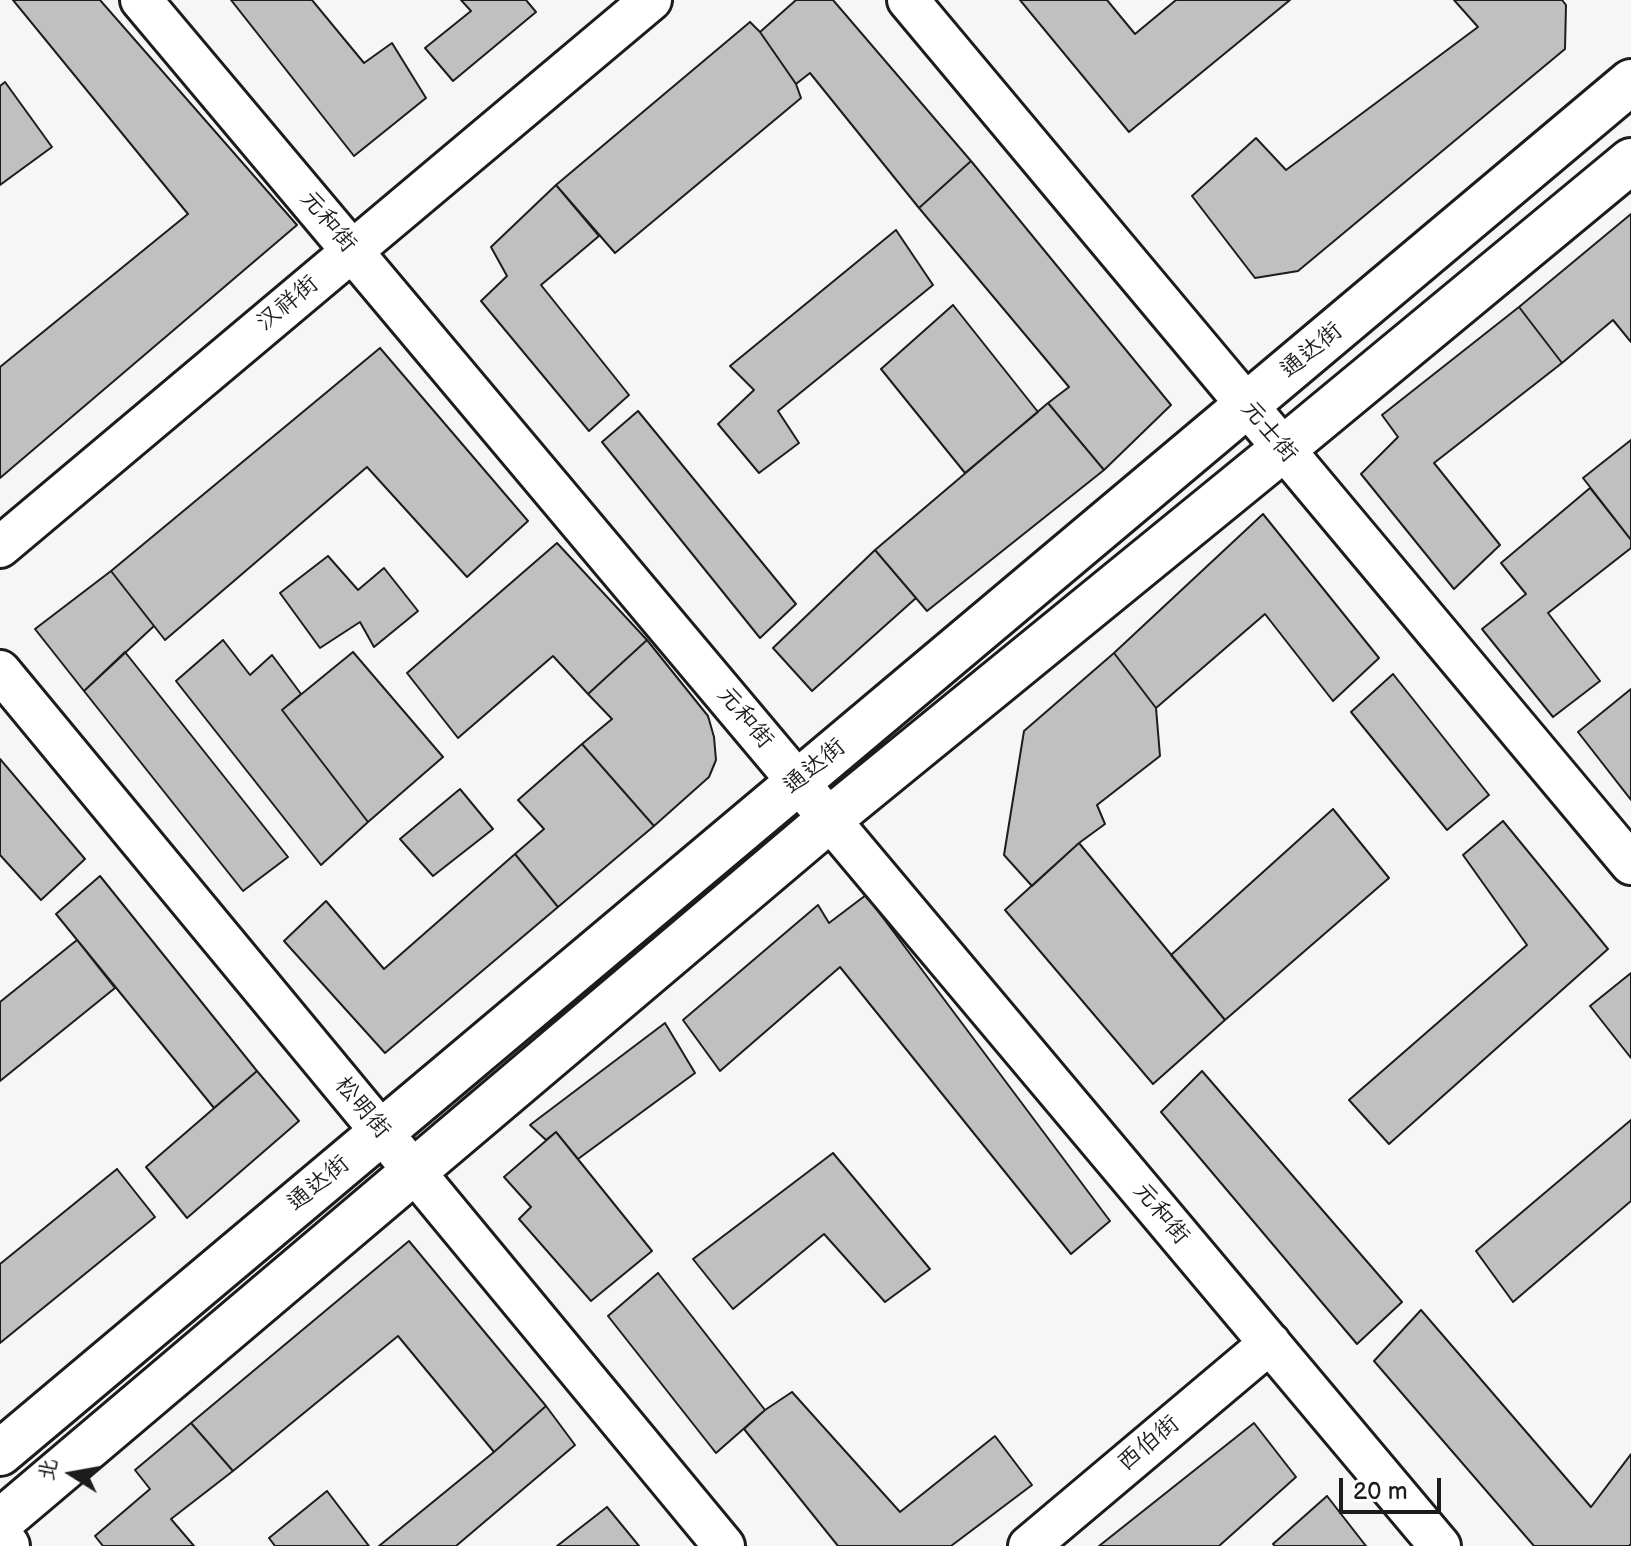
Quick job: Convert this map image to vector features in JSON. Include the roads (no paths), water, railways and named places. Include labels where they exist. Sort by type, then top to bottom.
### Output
[{"type":"main road","name":"通达街","points":[[0,1453],[1631,82]]},
{"type":"main road","name":"通达街","points":[[0,1522],[830,819],[1631,161]]},
{"type":"main road","points":[[0,1538],[7,1546]]},
{"type":"street","name":"元和街","points":[[141,0],[1440,1546]]},
{"type":"street","name":"汉祥街","points":[[0,547],[651,0]]},
{"type":"street","name":"元士街","points":[[908,0],[1631,864]]},
{"type":"street","name":"松明街","points":[[0,671],[724,1546]]},
{"type":"street","name":"西伯街","points":[[1029,1546],[1270,1343]]}]
